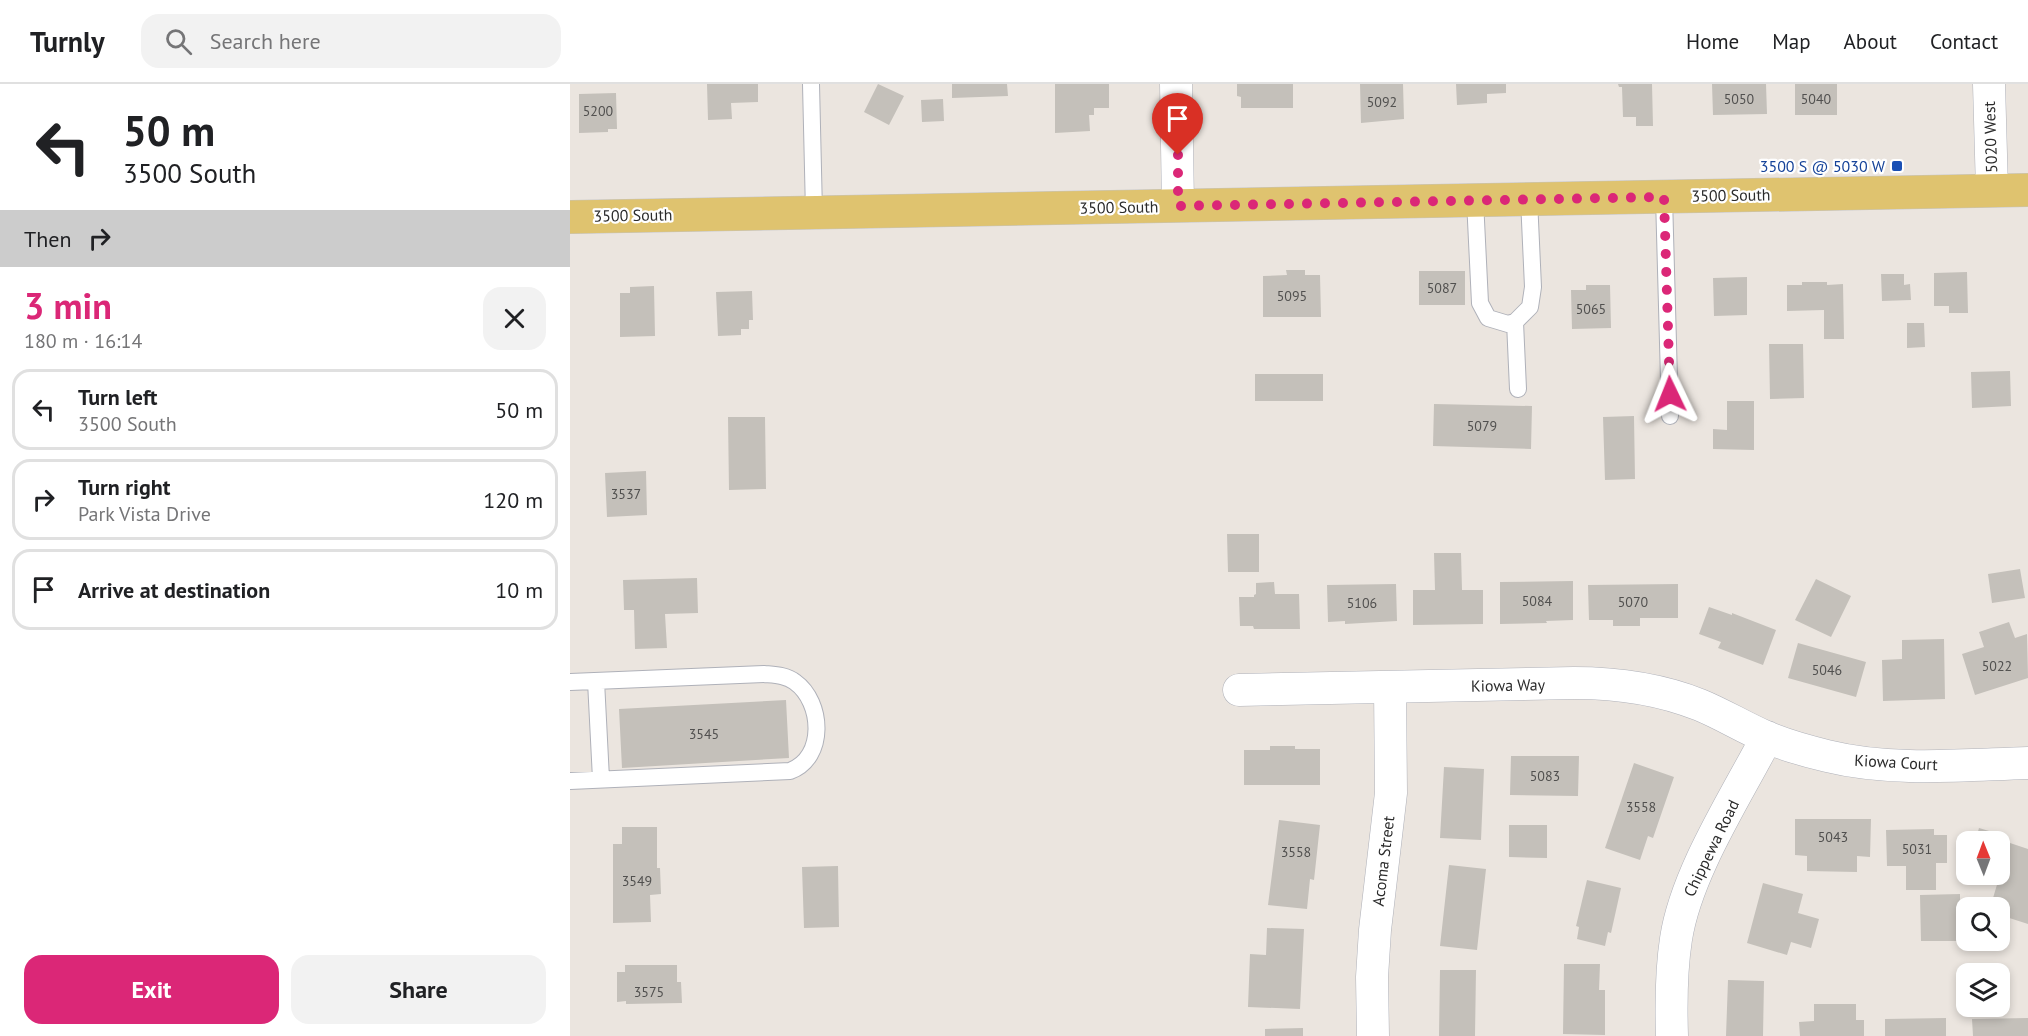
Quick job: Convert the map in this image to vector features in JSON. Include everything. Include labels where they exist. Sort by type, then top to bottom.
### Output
[{"type":"main road","name":"3500 South","points":[[570,217],[2028,190]]},
{"type":"street","points":[[1176,84],[1178,206]]},
{"type":"street","name":"5020 West","points":[[1989,84],[1992,190]]},
{"type":"street","name":"Kiowa Way","points":[[1239,690],[1596,683],[1638,688],[1679,698],[1699,705],[1767,738]]},
{"type":"street","name":"Acoma Street","points":[[1373,1036],[1372,977],[1375,930],[1392,782],[1390,687]]},
{"type":"street","name":"Kiowa Court","points":[[1767,738],[1856,762],[1920,765],[2028,764]]},
{"type":"street","name":"Chippewa Road","points":[[1672,1036],[1672,970],[1682,910],[1706,852],[1767,738]]},
{"type":"lane","points":[[812,84],[814,212]]},
{"type":"lane","points":[[1664,197],[1670,416]]},
{"type":"lane","points":[[1475,200],[1480,303],[1488,318],[1508,324],[1515,322],[1530,307],[1533,287],[1530,199]]},
{"type":"lane","points":[[1515,322],[1518,389]]},
{"type":"lane","points":[[570,682],[777,675],[788,678],[805,691],[810,699],[816,727],[815,745],[808,759],[799,768],[790,771],[570,781]]},
{"type":"lane","points":[[596,681],[601,779]]},
{"type":"building","points":[[707,84],[758,84],[758,102],[731,103],[732,119],[708,120]]},
{"type":"building","points":[[878,84],[904,96],[889,125],[864,112]]},
{"type":"building","points":[[952,84],[1007,84],[1008,96],[952,98]]},
{"type":"building","points":[[1055,84],[1109,84],[1109,108],[1094,108],[1094,115],[1089,115],[1090,131],[1055,133]]},
{"type":"building","points":[[1237,84],[1293,84],[1293,108],[1241,108],[1241,97],[1237,96]]},
{"type":"building","points":[[1360,84],[1403,84],[1404,119],[1361,123]]},
{"type":"building","points":[[1456,84],[1506,84],[1506,93],[1487,94],[1487,103],[1457,105]]},
{"type":"building","points":[[1618,84],[1652,84],[1653,126],[1636,126],[1636,117],[1623,117],[1622,87]]},
{"type":"building","points":[[1712,84],[1766,84],[1767,114],[1713,115]]},
{"type":"building","points":[[1795,84],[1837,84],[1837,115],[1795,115]]},
{"type":"building","points":[[616,93],[617,129],[608,129],[608,132],[579,133],[579,94]]},
{"type":"building","points":[[943,99],[944,121],[922,122],[921,100]]},
{"type":"building","points":[[1286,270],[1305,270],[1305,275],[1320,275],[1321,317],[1263,317],[1263,276],[1287,275]]},
{"type":"building","points":[[1419,271],[1465,271],[1465,305],[1419,305]]},
{"type":"building","points":[[1967,272],[1968,313],[1949,313],[1949,306],[1934,306],[1934,273]]},
{"type":"building","points":[[1881,274],[1904,274],[1904,285],[1910,284],[1911,300],[1882,301]]},
{"type":"building","points":[[1747,277],[1747,315],[1714,316],[1713,278]]},
{"type":"building","points":[[1802,282],[1843,284],[1844,339],[1824,339],[1824,310],[1787,311],[1787,285],[1802,285]]},
{"type":"building","points":[[1586,285],[1610,285],[1611,328],[1572,329],[1571,290],[1586,290]]},
{"type":"building","points":[[654,286],[655,336],[620,337],[620,293],[630,293],[630,287]]},
{"type":"building","points":[[752,291],[753,320],[749,320],[749,329],[741,329],[741,335],[718,336],[716,292]]},
{"type":"building","points":[[1907,323],[1924,323],[1925,347],[1907,348]]},
{"type":"building","points":[[1769,344],[1803,344],[1804,398],[1770,399]]},
{"type":"building","points":[[2010,371],[2011,406],[1972,408],[1971,372]]},
{"type":"building","points":[[1255,374],[1323,374],[1323,401],[1255,401]]},
{"type":"building","points":[[1727,401],[1754,401],[1754,450],[1713,449],[1713,429],[1727,430]]},
{"type":"building","points":[[1434,404],[1532,406],[1531,449],[1433,446]]},
{"type":"building","points":[[1634,416],[1635,479],[1605,480],[1603,417]]},
{"type":"building","points":[[728,417],[765,417],[766,489],[729,490]]},
{"type":"building","points":[[646,471],[647,515],[607,517],[605,473]]},
{"type":"building","points":[[1227,534],[1259,534],[1259,572],[1228,572]]},
{"type":"building","points":[[1434,553],[1461,553],[1462,590],[1483,590],[1483,624],[1413,625],[1413,590],[1435,590]]},
{"type":"building","points":[[2020,569],[2025,598],[1992,603],[1988,574]]},
{"type":"building","points":[[697,578],[698,613],[665,614],[667,648],[635,649],[634,610],[624,610],[623,580]]},
{"type":"building","points":[[1816,579],[1851,596],[1831,637],[1795,620]]},
{"type":"building","points":[[1573,581],[1573,620],[1500,624],[1500,582]]},
{"type":"building","points":[[1274,582],[1275,594],[1299,594],[1300,629],[1254,629],[1253,626],[1240,626],[1239,597],[1254,597],[1256,583]]},
{"type":"building","points":[[1396,584],[1397,621],[1345,624],[1345,621],[1328,622],[1327,585]]},
{"type":"building","points":[[1678,584],[1678,618],[1640,618],[1640,626],[1613,626],[1613,620],[1589,620],[1588,585]]},
{"type":"building","points":[[1709,607],[1776,630],[1763,665],[1718,648],[1721,642],[1699,634]]},
{"type":"building","points":[[2009,622],[2015,638],[2027,634],[2028,678],[1975,695],[1962,654],[1984,647],[1979,632]]},
{"type":"building","points":[[1944,639],[1945,699],[1883,701],[1882,660],[1902,659],[1902,640]]},
{"type":"building","points":[[1798,643],[1866,662],[1856,697],[1788,678]]},
{"type":"building","points":[[786,700],[789,758],[622,768],[619,709]]},
{"type":"building","points":[[1270,746],[1320,749],[1320,785],[1244,785],[1244,750],[1270,750]]},
{"type":"building","points":[[1511,756],[1579,756],[1578,796],[1510,795]]},
{"type":"building","points":[[1634,763],[1674,777],[1653,838],[1648,836],[1640,860],[1605,848]]},
{"type":"building","points":[[1444,767],[1484,769],[1481,840],[1440,838]]},
{"type":"building","points":[[1795,819],[1871,819],[1870,857],[1857,856],[1857,872],[1807,871],[1807,856],[1795,855]]},
{"type":"building","points":[[1279,820],[1320,825],[1314,880],[1310,879],[1307,909],[1268,905]]},
{"type":"building","points":[[1509,825],[1547,825],[1547,858],[1509,857]]},
{"type":"building","points":[[622,827],[657,827],[657,868],[660,868],[661,894],[650,895],[651,922],[613,923],[613,844],[622,844]]},
{"type":"building","points":[[1934,829],[1934,835],[1947,835],[1947,863],[1936,863],[1936,890],[1906,890],[1906,866],[1887,866],[1886,830]]},
{"type":"building","points":[[2010,843],[2028,849],[2028,924],[2010,918],[2010,897],[1993,897],[1997,885],[2010,885]]},
{"type":"building","points":[[1449,865],[1486,869],[1477,950],[1440,946]]},
{"type":"building","points":[[838,866],[839,927],[804,928],[802,867]]},
{"type":"building","points":[[1587,880],[1621,888],[1611,933],[1608,932],[1605,946],[1577,939],[1579,927],[1576,926]]},
{"type":"building","points":[[1763,883],[1803,894],[1798,913],[1819,919],[1811,948],[1791,942],[1787,955],[1747,943]]},
{"type":"building","points":[[1960,894],[1960,897],[1956,897],[1956,941],[1921,941],[1920,895]]},
{"type":"building","points":[[1267,928],[1304,929],[1300,1009],[1248,1007],[1250,954],[1266,955]]},
{"type":"building","points":[[1564,964],[1600,964],[1599,990],[1605,990],[1605,1035],[1563,1034]]},
{"type":"building","points":[[625,965],[677,965],[677,982],[681,982],[682,1003],[626,1004],[626,1001],[617,1002],[617,972],[625,972]]},
{"type":"building","points":[[1440,970],[1476,970],[1475,1036],[1439,1036]]},
{"type":"building","points":[[1728,980],[1764,981],[1763,1036],[1726,1036]]},
{"type":"building","points":[[1814,1004],[1856,1004],[1856,1020],[1864,1020],[1864,1036],[1800,1036],[1799,1022],[1814,1021]]},
{"type":"building","points":[[1946,1018],[1946,1036],[1885,1036],[1885,1019]]},
{"type":"building","points":[[2028,1018],[2028,1036],[1973,1036],[1972,1019]]},
{"type":"building","points":[[1303,1028],[1303,1036],[1265,1036],[1265,1029]]},
{"type":"place","name":"3500 S @ 5030 W","points":[[1897,166]]},
{"type":"route","points":[[1178,155],[1178,206],[1664,197],[1670,394]]}]
